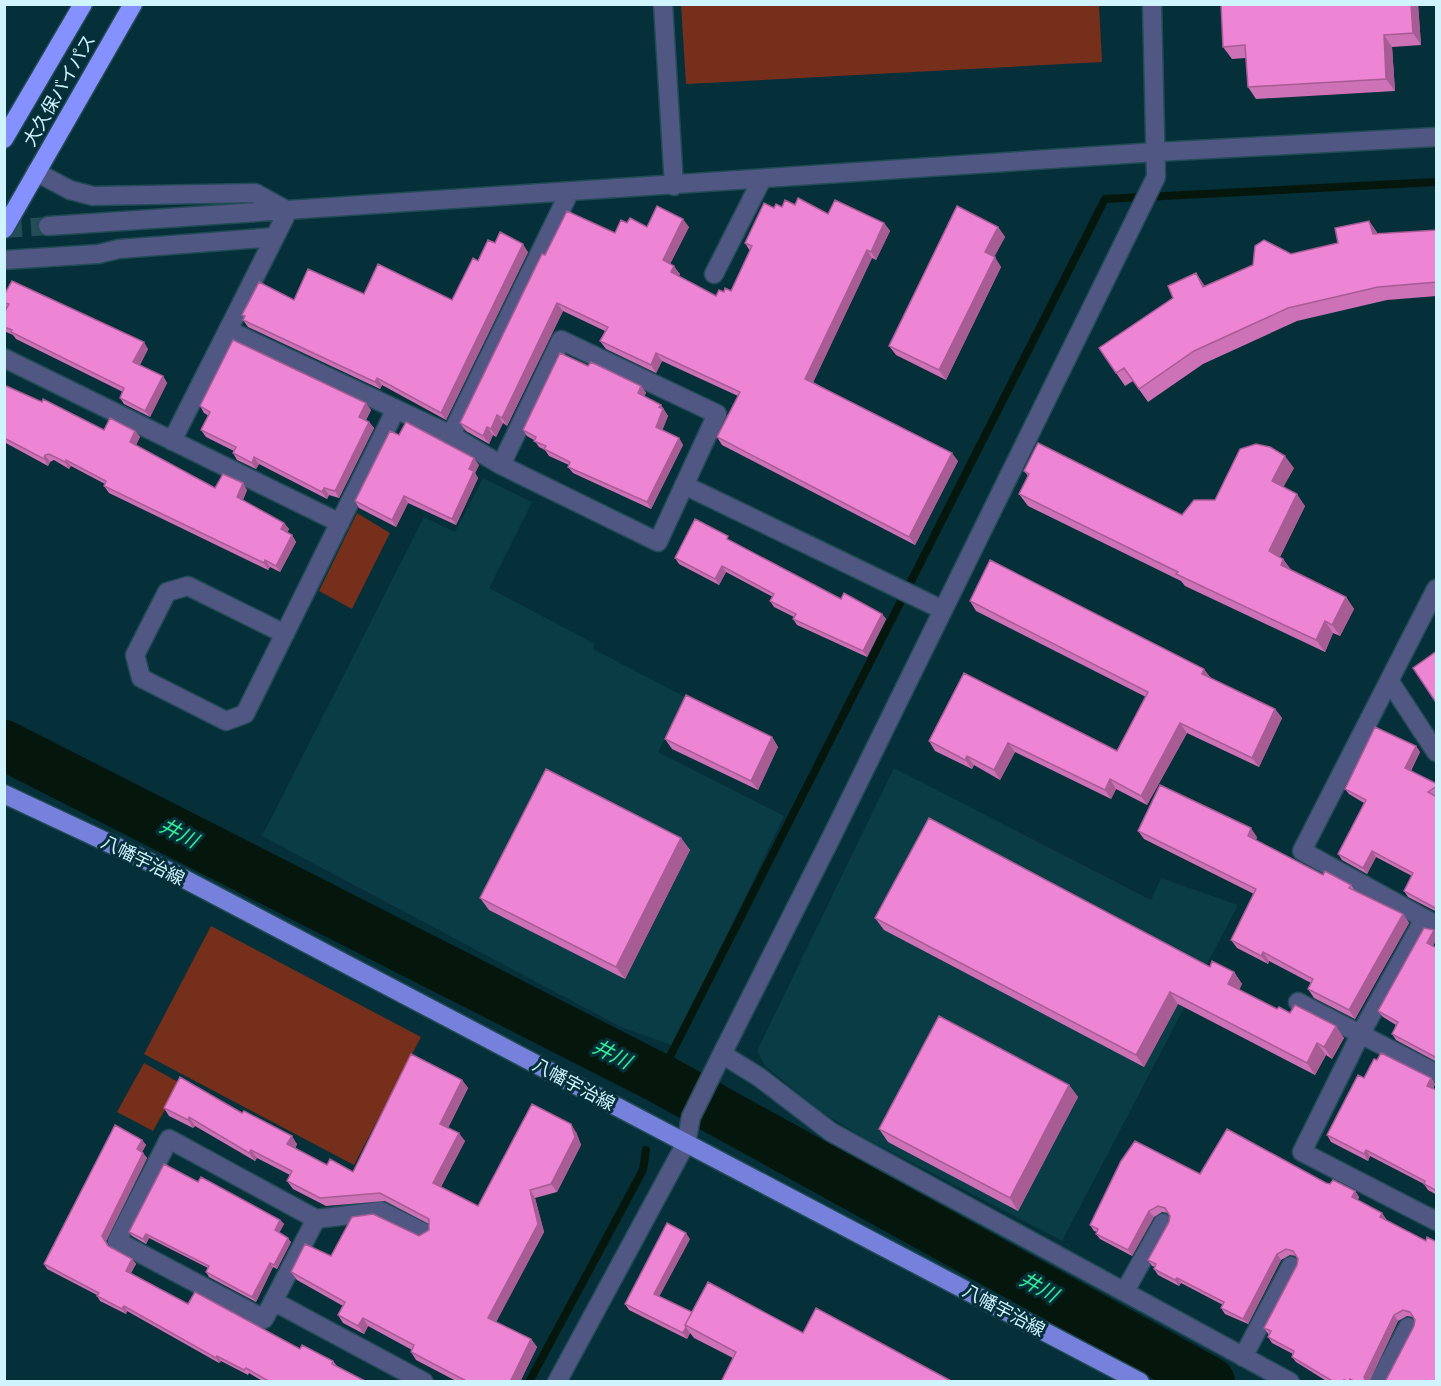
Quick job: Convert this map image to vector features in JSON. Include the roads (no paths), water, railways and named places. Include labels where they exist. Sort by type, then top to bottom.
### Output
[{"type":"highway","name":"大久保バイパス","points":[[4,139],[83,4]]},
{"type":"highway","name":"大久保バイパス","points":[[4,229],[133,4]]},
{"type":"main road","name":"八幡宇治線","points":[[4,794],[175,874],[1140,1382]]},
{"type":"street","points":[[663,4],[674,186]]},
{"type":"street","points":[[557,1382],[686,1143],[691,1117],[1156,177],[1152,4]]},
{"type":"street","points":[[48,226],[761,181],[1156,152],[1437,137]]},
{"type":"street","points":[[36,172],[70,190],[93,196],[255,193],[288,211]]},
{"type":"street","points":[[714,274],[761,181]]},
{"type":"street","points":[[451,435],[569,193]]},
{"type":"street","points":[[172,441],[288,211]]},
{"type":"street","points":[[4,260],[98,254],[118,249],[275,237]]},
{"type":"street","points":[[228,330],[451,435],[501,465],[658,542],[717,414],[561,340],[501,465]]},
{"type":"street","points":[[4,358],[340,523]]},
{"type":"street","points":[[285,634],[188,586],[166,592],[135,655],[141,678],[226,721],[245,714],[285,634],[340,523],[396,409]]},
{"type":"street","points":[[684,485],[941,609]]},
{"type":"street","points":[[1437,589],[1302,851],[1430,922],[1361,1033],[1302,1152],[1437,1221]]},
{"type":"street","points":[[1390,682],[1437,752]]},
{"type":"street","points":[[1298,1002],[1437,1073]]},
{"type":"street","points":[[719,1060],[759,1077],[831,1132],[1290,1382]]},
{"type":"street","points":[[316,1220],[264,1319],[117,1241],[169,1139],[316,1220],[381,1211],[425,1233]]},
{"type":"street","points":[[1125,1291],[1163,1223]]},
{"type":"street","points":[[1243,1357],[1291,1266]]},
{"type":"street","points":[[273,1301],[424,1382]]},
{"type":"street","points":[[1378,1382],[1408,1327]]},
{"type":"waterway","points":[[655,1099],[659,1078],[1105,199],[1436,182]]},
{"type":"waterway","name":"井川","points":[[4,745],[659,1078],[1210,1382]]},
{"type":"waterway","points":[[529,1382],[643,1170],[646,1150]]},
{"type":"tunnel","points":[[4,229],[48,226]]}]
